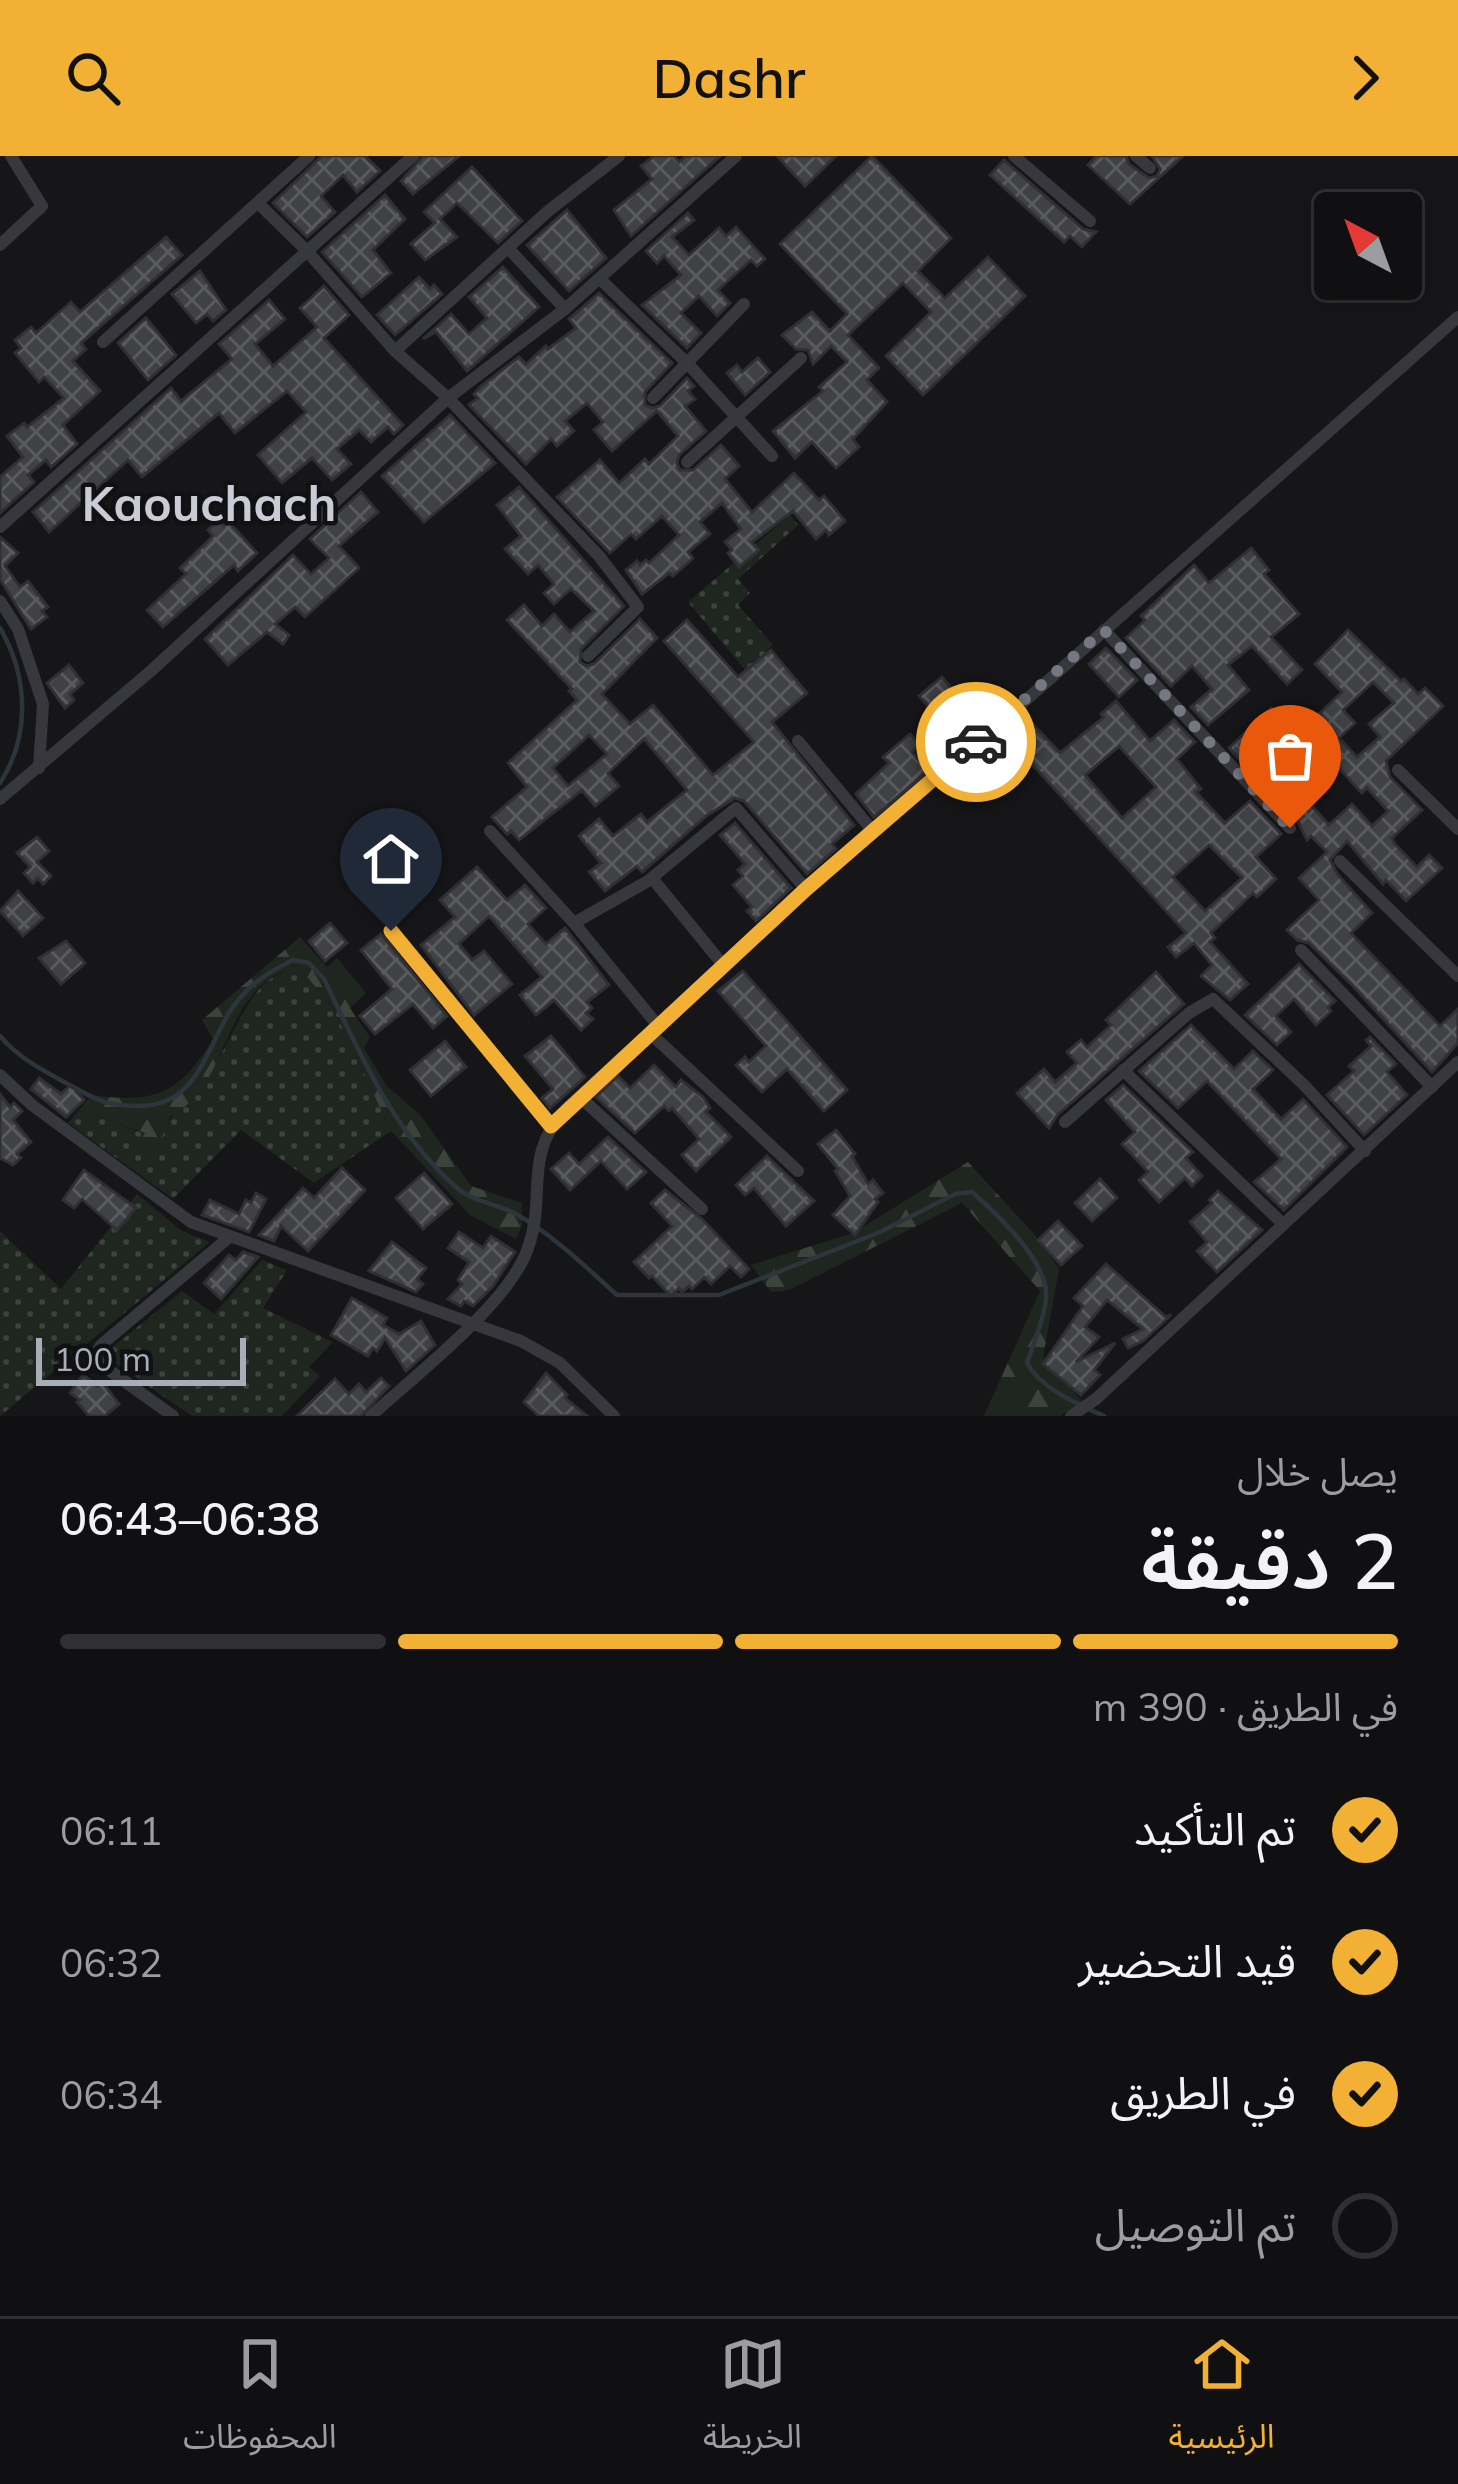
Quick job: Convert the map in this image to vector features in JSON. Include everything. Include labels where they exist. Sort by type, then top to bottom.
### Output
[{"type":"street","points":[[0,245],[42,206],[11,156]]},
{"type":"street","points":[[103,342],[310,156]]},
{"type":"street","points":[[0,526],[412,156]]},
{"type":"street","points":[[395,351],[619,156]]},
{"type":"street","points":[[0,799],[448,398],[565,309],[736,156]]},
{"type":"street","points":[[1014,156],[1090,221]]},
{"type":"street","points":[[1136,156],[1150,168]]},
{"type":"street","points":[[258,203],[307,250],[395,351],[448,398],[599,556],[638,607],[587,656]]},
{"type":"street","points":[[508,248],[565,309]]},
{"type":"street","points":[[600,279],[688,364],[772,456]]},
{"type":"street","points":[[653,398],[744,304]]},
{"type":"street","points":[[370,1416],[472,1324],[518,1269],[529,1247],[541,1146],[551,1126],[872,830],[1458,317]]},
{"type":"street","points":[[687,462],[801,358]]},
{"type":"street","points":[[0,601],[18,629],[43,704],[39,768]]},
{"type":"street","points":[[1104,630],[1290,828]]},
{"type":"street","points":[[798,741],[872,830]]},
{"type":"street","points":[[1399,770],[1458,829]]},
{"type":"street","points":[[574,923],[652,878],[736,808],[806,889]]},
{"type":"street","points":[[490,832],[574,923],[655,1031],[798,1171]]},
{"type":"street","points":[[1340,861],[1458,976]]},
{"type":"street","points":[[652,878],[724,966]]},
{"type":"street","points":[[391,931],[551,1126]]},
{"type":"street","points":[[1301,950],[1432,1087]]},
{"type":"street","points":[[1065,1122],[1190,1013],[1213,999],[1365,1151]]},
{"type":"street","points":[[1071,1416],[1096,1400],[1458,1062]]},
{"type":"street","points":[[1123,1070],[1283,1224]]},
{"type":"street","points":[[0,1075],[32,1105],[191,1222],[227,1239],[521,1341],[560,1363],[614,1416]]},
{"type":"street","points":[[580,1097],[702,1209]]},
{"type":"street","points":[[173,1416],[98,1363],[96,1354],[227,1239]]},
{"type":"green space","points":[[790,515],[798,525],[738,579],[750,593],[738,605],[773,645],[746,671],[688,602]]},
{"type":"green space","points":[[300,937],[327,967],[337,958],[366,993],[350,1008],[370,1037],[364,1048],[386,1085],[421,1116],[471,1186],[522,1203],[522,1226],[516,1239],[470,1215],[391,1131],[333,1008],[298,966],[271,978],[255,992],[202,1088],[170,1116],[166,1131],[150,1151],[138,1146],[145,1133],[79,1110],[92,1095],[149,1096],[177,1083],[213,1039],[202,1020]]},
{"type":"green space","points":[[298,966],[333,1008],[391,1131],[314,1183],[241,1130],[173,1199],[68,1123],[79,1110],[146,1134],[166,1131],[179,1107],[217,1061],[256,993],[272,978]]},
{"type":"green space","points":[[968,1162],[1034,1234],[1059,1269],[1043,1358],[1082,1401],[1060,1416],[984,1416],[1040,1291],[962,1203],[789,1290],[771,1292],[751,1265],[853,1233]]},
{"type":"green space","points":[[137,1194],[182,1231],[210,1242],[0,1416],[0,1231],[61,1289]]},
{"type":"green space","points":[[262,1260],[287,1270],[263,1308],[333,1342],[309,1367],[320,1376],[282,1416],[192,1416],[103,1355],[182,1291],[214,1314]]},
{"type":"building","points":[[322,156],[365,156],[380,171],[357,192],[343,175],[321,196],[335,212],[307,237],[273,203]]},
{"type":"building","points":[[423,156],[459,156],[413,194],[401,181]]},
{"type":"building","points":[[654,156],[674,156],[679,162],[686,156],[720,156],[631,236],[614,210],[652,179],[641,166]]},
{"type":"building","points":[[777,156],[836,156],[805,186]]},
{"type":"building","points":[[872,156],[951,238],[918,271],[945,298],[988,257],[1025,296],[923,395],[886,356],[931,312],[903,283],[848,335],[879,368],[867,380],[887,402],[853,439],[859,447],[836,468],[812,442],[795,458],[773,431],[823,391],[819,387],[847,362],[831,346],[813,364],[808,350],[796,349],[782,335],[812,312],[830,331],[847,314],[780,244]]},
{"type":"building","points":[[1096,156],[1126,156],[1129,164],[1149,178],[1160,169],[1152,156],[1183,156],[1130,204],[1088,165]]},
{"type":"building","points":[[1004,160],[1083,229],[1096,232],[1082,247],[1070,236],[1064,242],[990,175]]},
{"type":"building","points":[[472,167],[522,221],[498,243],[457,203],[440,219],[457,237],[425,260],[411,244],[435,223],[424,212]]},
{"type":"building","points":[[385,195],[405,219],[373,250],[391,273],[362,297],[322,252]]},
{"type":"building","points":[[567,210],[606,258],[569,291],[527,245]]},
{"type":"building","points":[[688,213],[694,220],[672,237],[689,255],[719,228],[726,236],[736,227],[765,259],[757,266],[751,260],[718,290],[730,303],[717,316],[699,296],[681,313],[701,333],[687,348],[642,305],[681,275],[664,256],[657,263],[646,251]]},
{"type":"building","points":[[166,237],[182,255],[81,343],[86,349],[73,361],[100,391],[63,425],[77,444],[51,467],[46,460],[28,475],[34,482],[0,513],[0,477],[23,457],[7,436],[24,423],[27,427],[64,398],[44,377],[39,382],[15,353],[21,348],[15,340],[31,327],[36,333],[71,302],[80,312]]},
{"type":"building","points":[[503,267],[539,307],[467,371],[436,332],[423,339],[451,314],[469,334],[487,318],[469,297]]},
{"type":"building","points":[[200,271],[226,310],[213,321],[207,314],[196,323],[172,294]]},
{"type":"building","points":[[419,277],[442,294],[395,335],[377,315]]},
{"type":"building","points":[[324,286],[349,315],[324,338],[403,425],[394,434],[388,427],[371,442],[359,430],[337,449],[351,464],[332,480],[312,458],[282,483],[258,455],[306,412],[287,391],[235,433],[219,413],[142,477],[128,460],[49,532],[33,512],[171,388],[181,401],[232,359],[219,344],[269,300],[285,319],[255,344],[273,366],[317,327],[300,308]]},
{"type":"building","points":[[599,293],[672,363],[645,392],[645,405],[660,406],[687,378],[694,386],[688,391],[695,399],[685,406],[706,431],[679,455],[680,470],[693,470],[721,445],[739,466],[725,479],[752,512],[794,473],[819,500],[824,496],[845,521],[816,539],[793,511],[752,542],[759,550],[739,567],[725,542],[741,529],[722,503],[700,522],[710,534],[688,552],[693,558],[642,594],[626,570],[637,561],[649,563],[679,535],[662,516],[636,539],[631,534],[610,553],[557,497],[600,460],[619,483],[645,459],[649,464],[678,436],[657,411],[612,451],[594,430],[603,422],[587,403],[565,421],[574,431],[557,446],[551,439],[526,464],[469,405],[478,398],[474,394],[481,386],[519,357],[526,364],[576,328],[569,319]]},
{"type":"building","points":[[146,318],[176,355],[148,380],[118,343]]},
{"type":"building","points":[[758,358],[770,372],[745,395],[727,373],[737,365],[742,372]]},
{"type":"building","points":[[450,415],[495,463],[424,522],[382,476]]},
{"type":"building","points":[[519,487],[624,606],[581,649],[580,662],[594,664],[640,619],[657,638],[602,694],[630,724],[653,705],[713,775],[754,742],[664,641],[687,620],[738,677],[771,650],[807,693],[772,722],[854,825],[832,844],[836,849],[807,874],[744,801],[735,798],[706,816],[642,872],[637,866],[605,891],[589,872],[601,863],[579,836],[599,819],[613,836],[641,814],[647,822],[687,790],[644,739],[608,773],[619,786],[595,806],[582,790],[519,840],[511,831],[507,834],[492,817],[527,787],[508,763],[577,700],[507,620],[524,605],[542,626],[554,614],[570,632],[594,611],[571,589],[554,604],[544,593],[554,584],[538,565],[528,574],[505,549],[521,536],[497,505]],"holes":[[[589,735],[607,754],[568,786],[553,768]]]},
{"type":"building","points":[[361,492],[378,512],[339,546],[359,568],[305,617],[295,607],[275,624],[289,635],[283,644],[267,632],[228,665],[205,639],[293,555],[311,574],[329,558],[310,539]]},
{"type":"building","points":[[219,520],[224,526],[229,522],[257,553],[238,571],[234,565],[163,627],[147,610],[186,574],[180,568],[213,536],[208,530]]},
{"type":"building","points":[[0,537],[18,553],[5,566],[20,587],[28,581],[48,607],[42,611],[47,617],[31,629],[0,579]]},
{"type":"building","points":[[1251,548],[1269,570],[1264,574],[1299,614],[1271,637],[1302,670],[1287,684],[1252,646],[1228,665],[1249,690],[1208,725],[1191,707],[1212,689],[1192,666],[1171,686],[1126,638],[1145,620],[1141,616],[1194,565],[1209,583]]},
{"type":"building","points":[[1348,630],[1401,681],[1418,694],[1425,688],[1443,706],[1386,761],[1390,777],[1422,810],[1392,838],[1394,843],[1417,867],[1429,855],[1442,868],[1406,901],[1386,880],[1383,884],[1347,841],[1330,860],[1372,913],[1351,933],[1440,1026],[1458,1009],[1458,1043],[1432,1072],[1353,986],[1309,943],[1287,930],[1319,900],[1299,878],[1327,852],[1311,836],[1307,840],[1298,821],[1229,748],[1271,708],[1290,728],[1261,754],[1329,825],[1352,804],[1372,826],[1388,811],[1367,788],[1362,793],[1314,741],[1330,726],[1319,714],[1342,692],[1315,664]],"holes":[[[1373,682],[1394,703],[1369,724],[1380,737],[1357,757],[1339,738],[1355,723],[1343,710]]]},
{"type":"building","points":[[1106,648],[1137,680],[1119,697],[1089,664]]},
{"type":"building","points":[[69,665],[83,683],[70,694],[74,700],[65,708],[47,683]]},
{"type":"building","points":[[942,677],[970,711],[984,698],[997,712],[949,753],[930,733],[942,722],[919,696]]},
{"type":"building","points":[[1116,701],[1150,741],[1174,720],[1195,742],[1177,759],[1201,789],[1196,792],[1225,823],[1250,801],[1281,834],[1256,857],[1276,879],[1257,897],[1253,893],[1211,933],[1215,938],[1210,942],[1248,984],[1230,1000],[1201,976],[1212,965],[1194,943],[1176,957],[1168,947],[1186,933],[1010,740],[1030,721],[1060,753],[1104,717],[1101,714]],"holes":[[[1119,746],[1156,787],[1122,818],[1085,775]],[[1209,845],[1242,878],[1205,911],[1173,877]]]},
{"type":"building","points":[[910,734],[920,745],[912,752],[928,771],[874,817],[856,794],[889,763],[883,757]]},
{"type":"building","points":[[735,823],[791,888],[756,921],[747,911],[752,907],[733,885],[743,876],[738,870],[745,864],[720,835]]},
{"type":"building","points":[[37,837],[49,851],[37,862],[51,876],[43,884],[38,878],[33,883],[24,873],[30,867],[17,853]]},
{"type":"building","points":[[477,867],[507,900],[525,885],[546,908],[528,924],[546,944],[565,928],[609,985],[587,1002],[592,1008],[586,1013],[593,1019],[581,1030],[554,1000],[536,1015],[520,995],[542,977],[489,916],[459,944],[472,960],[484,951],[512,984],[474,1015],[421,945],[455,917],[440,900]]},
{"type":"building","points":[[399,874],[420,897],[398,917],[377,894]]},
{"type":"building","points":[[18,891],[43,918],[23,936],[0,911]]},
{"type":"building","points":[[330,923],[347,943],[325,961],[309,941]]},
{"type":"building","points":[[381,934],[447,1016],[433,1028],[413,1004],[375,1034],[360,1016],[392,989],[361,950]]},
{"type":"building","points":[[66,941],[85,963],[61,984],[39,958]]},
{"type":"building","points":[[1299,964],[1335,1001],[1316,1025],[1294,999],[1276,1016],[1291,1032],[1277,1045],[1245,1015]]},
{"type":"building","points":[[743,971],[847,1090],[824,1111],[787,1069],[762,1092],[736,1065],[745,1057],[749,1062],[766,1046],[718,991]]},
{"type":"building","points":[[1156,972],[1184,1004],[1058,1114],[1049,1128],[1017,1093],[1044,1069],[1055,1082],[1077,1063],[1067,1052],[1081,1040],[1087,1047],[1111,1025],[1106,1020]]},
{"type":"building","points":[[1191,1025],[1234,1069],[1253,1051],[1273,1070],[1253,1089],[1281,1119],[1303,1099],[1347,1147],[1284,1210],[1254,1182],[1281,1159],[1207,1081],[1178,1108],[1139,1071]]},
{"type":"building","points":[[551,1036],[585,1077],[550,1108],[542,1098],[553,1089],[525,1056]]},
{"type":"building","points":[[1370,1037],[1396,1064],[1387,1072],[1407,1095],[1364,1135],[1327,1095],[1354,1071],[1349,1066],[1371,1046],[1366,1040]]},
{"type":"building","points":[[445,1041],[466,1067],[431,1096],[410,1070]]},
{"type":"building","points":[[654,1065],[676,1087],[681,1080],[703,1097],[710,1108],[706,1112],[731,1137],[696,1171],[682,1155],[699,1139],[672,1108],[669,1111],[664,1106],[635,1133],[596,1097],[618,1076],[630,1088]]},
{"type":"building","points":[[39,1078],[61,1094],[71,1085],[84,1100],[66,1117],[31,1089]]},
{"type":"building","points":[[1123,1085],[1193,1152],[1186,1158],[1202,1176],[1192,1186],[1185,1178],[1159,1202],[1139,1180],[1148,1172],[1122,1144],[1135,1132],[1106,1100]]},
{"type":"building","points":[[0,1094],[10,1107],[14,1103],[22,1111],[13,1120],[31,1142],[17,1154],[21,1158],[13,1165],[0,1158]]},
{"type":"building","points":[[836,1130],[855,1154],[868,1184],[873,1180],[883,1193],[855,1235],[833,1215],[850,1196],[838,1169],[818,1144]]},
{"type":"building","points":[[608,1137],[646,1172],[627,1189],[601,1161],[570,1190],[551,1169],[569,1153],[579,1164]]},
{"type":"building","points":[[767,1156],[814,1201],[786,1226],[754,1188],[745,1195],[736,1185]]},
{"type":"building","points":[[342,1168],[365,1190],[308,1251],[281,1226],[274,1241],[259,1235],[303,1188],[314,1198]]},
{"type":"building","points":[[84,1170],[136,1208],[117,1230],[82,1199],[74,1208],[63,1200]]},
{"type":"building","points":[[424,1173],[452,1204],[423,1229],[396,1198]]},
{"type":"building","points":[[1100,1179],[1117,1198],[1092,1221],[1075,1203]]},
{"type":"building","points":[[665,1190],[702,1219],[749,1269],[741,1277],[730,1266],[711,1284],[704,1277],[692,1289],[689,1286],[682,1292],[679,1288],[671,1296],[634,1262],[672,1226],[651,1203]]},
{"type":"building","points":[[1218,1191],[1262,1230],[1217,1272],[1197,1251],[1207,1242],[1190,1222]]},
{"type":"building","points":[[256,1193],[266,1199],[249,1232],[202,1215],[210,1200],[239,1214]]},
{"type":"building","points":[[1058,1221],[1082,1246],[1061,1265],[1038,1240]]},
{"type":"building","points":[[459,1232],[483,1248],[491,1236],[515,1252],[473,1306],[448,1299],[462,1284],[458,1280],[469,1262],[448,1248]]},
{"type":"building","points":[[392,1242],[426,1268],[417,1279],[423,1284],[416,1292],[369,1271]]},
{"type":"building","points":[[243,1252],[258,1257],[221,1299],[204,1283],[229,1255],[236,1260]]},
{"type":"building","points":[[1106,1264],[1166,1317],[1171,1315],[1128,1348],[1123,1339],[1143,1329],[1107,1300],[1085,1327],[1099,1337],[1076,1362],[1115,1343],[1094,1370],[1100,1375],[1081,1395],[1043,1364],[1083,1306],[1074,1298]]},
{"type":"building","points":[[352,1298],[387,1318],[383,1325],[399,1334],[421,1321],[435,1345],[406,1371],[385,1338],[368,1356],[331,1335]]},
{"type":"building","points":[[546,1373],[587,1416],[539,1416],[524,1402]]},
{"type":"building","points":[[83,1375],[97,1386],[102,1382],[119,1404],[105,1416],[89,1416],[70,1393]]},
{"type":"building","points":[[381,1378],[389,1386],[361,1416],[297,1416],[335,1379],[349,1394],[359,1384],[366,1392]]},
{"type":"waterway","points":[[0,628],[16,666],[22,706],[17,745],[0,783]]},
{"type":"waterway","points":[[0,1036],[26,1059],[92,1097],[121,1105],[157,1104],[186,1088],[249,988],[293,960],[309,963],[324,979],[397,1117],[434,1166],[463,1193],[516,1214],[543,1232],[617,1295],[719,1295],[878,1233],[955,1194],[972,1192],[1031,1255],[1045,1285],[1043,1315],[1027,1363],[1051,1388],[1104,1416]]},
{"type":"way so far","points":[[976,742],[1104,630],[1290,828]]},
{"type":"district","name":"Kaouchach","points":[[209,503]]},
{"type":"route","points":[[391,931],[551,1126],[806,889],[976,742]]}]
